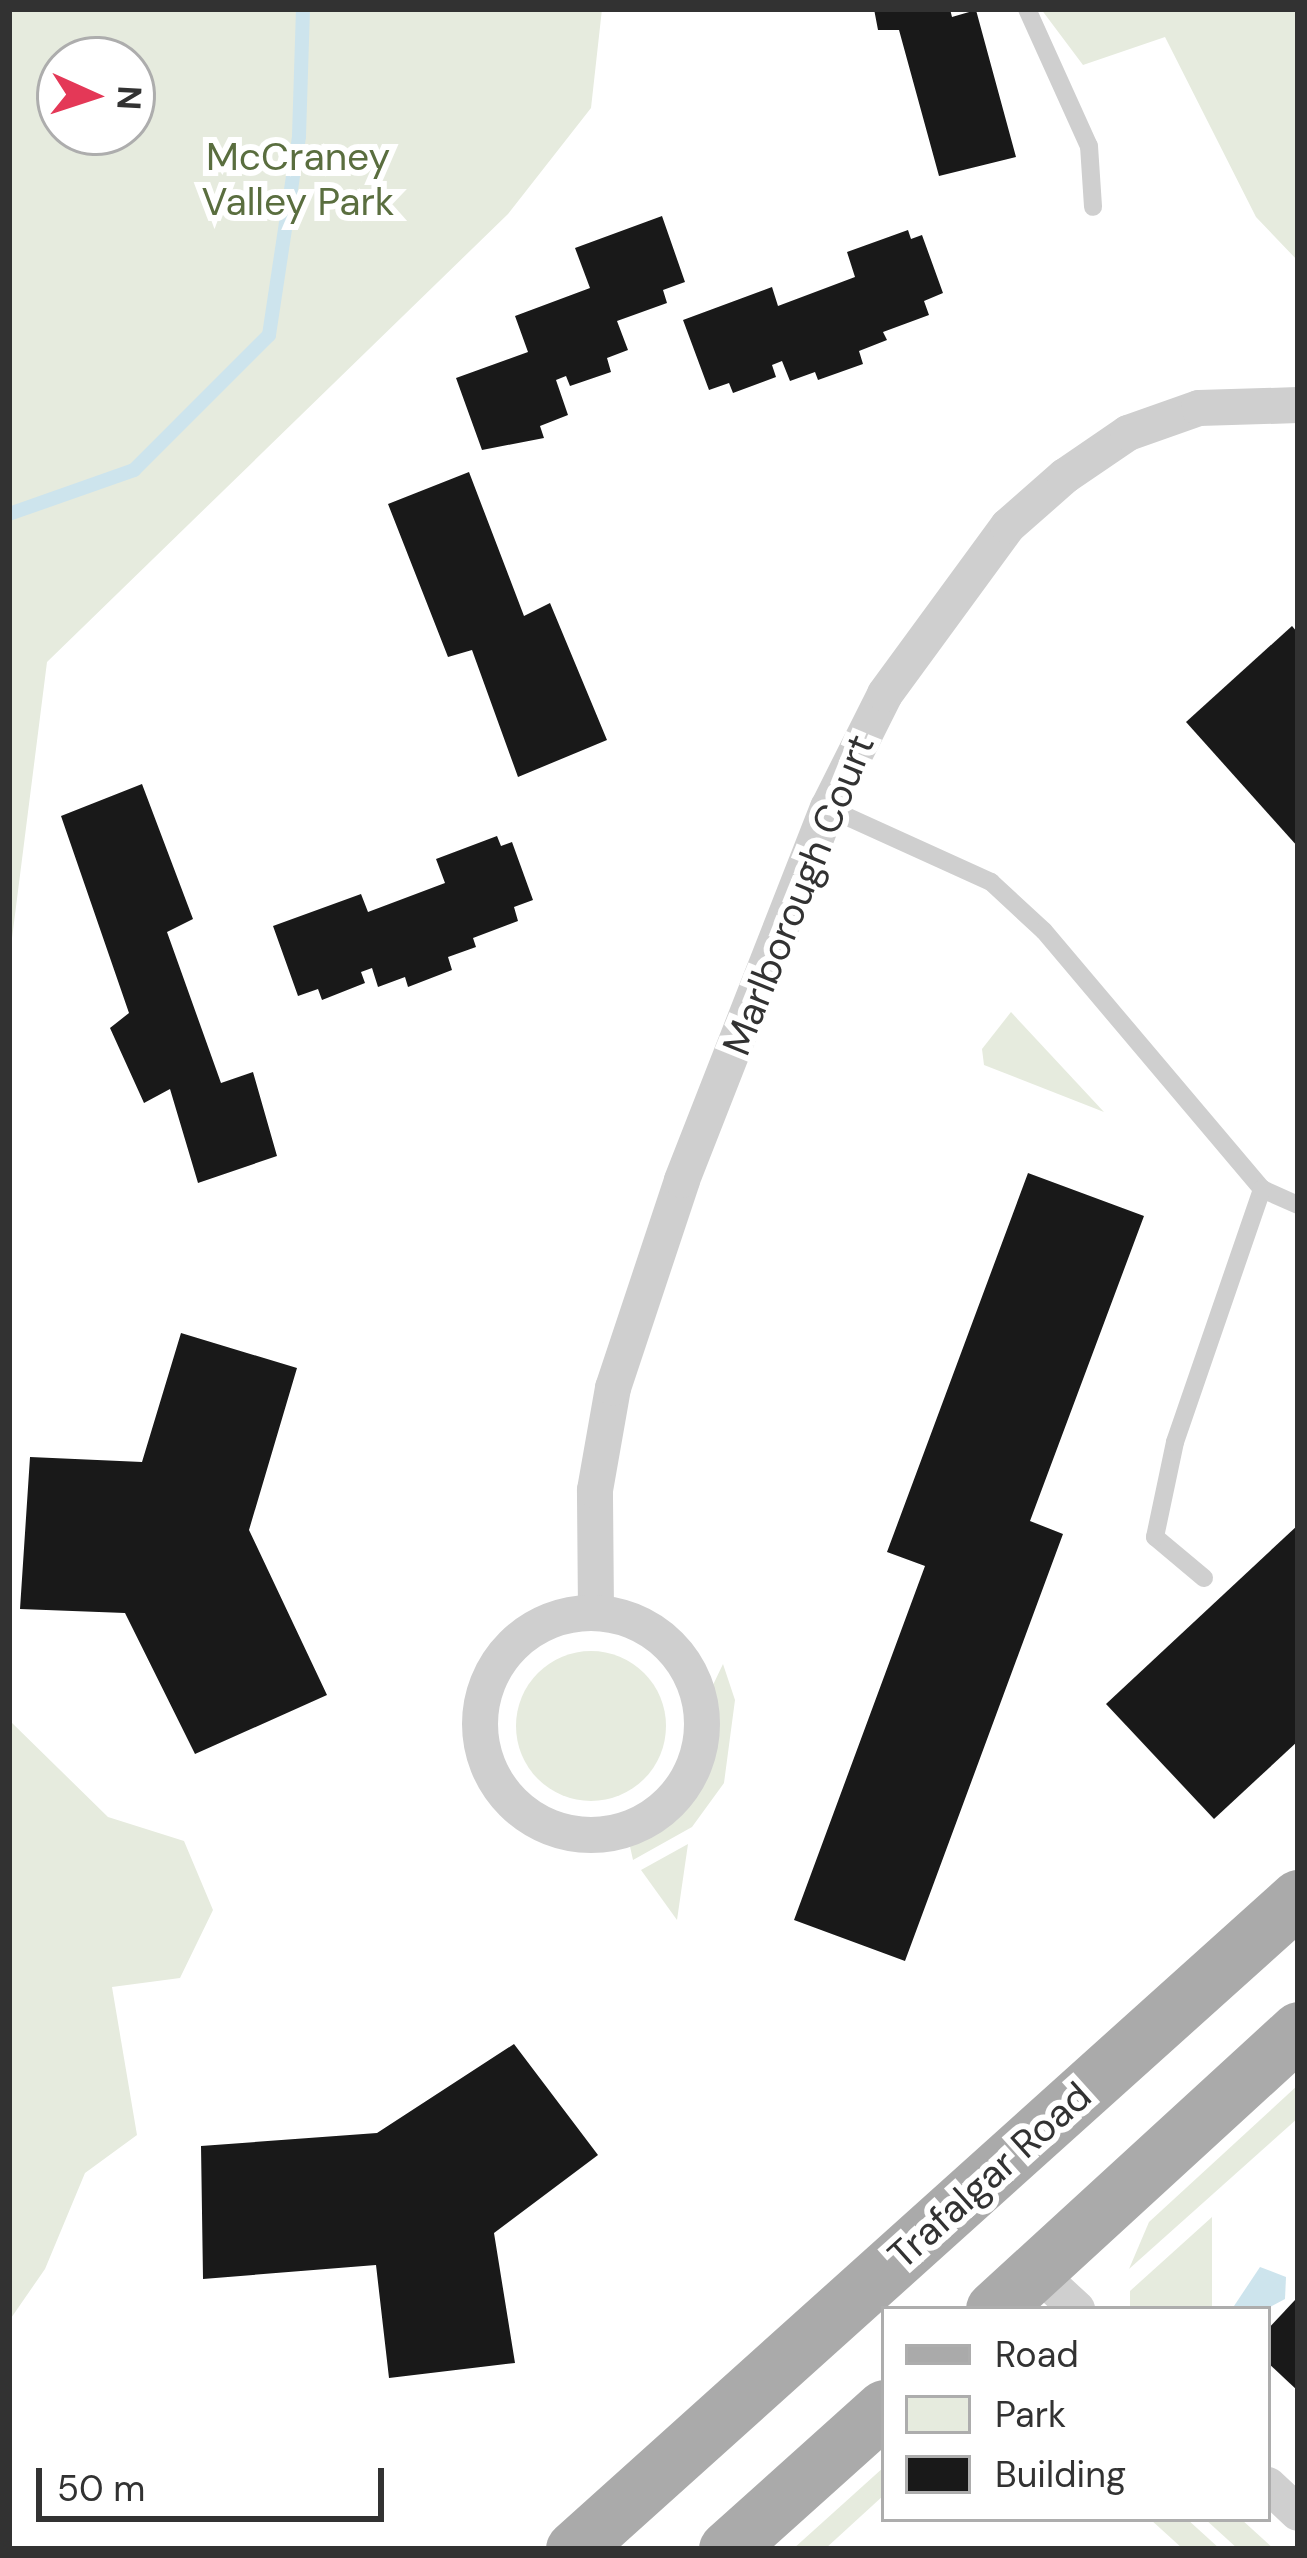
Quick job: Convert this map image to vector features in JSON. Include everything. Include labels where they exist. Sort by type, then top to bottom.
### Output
[{"type":"main road","name":"Trafalgar Road","points":[[574,2549],[1298,1898]]},
{"type":"main road","points":[[997,2306],[1298,2030]]},
{"type":"main road","points":[[727,2549],[881,2411]]},
{"type":"street","name":"Marlborough Court","points":[[596,1612],[595,1490],[613,1388],[682,1180],[828,808],[885,694],[958,588],[1051,488],[1128,433],[1199,408],[1298,405]]},
{"type":"street","points":[[596,1612],[665,1640],[698,1690],[703,1722],[699,1754],[666,1807],[638,1825],[591,1836],[533,1821],[517,1807],[482,1749],[480,1712],[490,1676],[511,1646],[540,1624],[596,1612]]},
{"type":"street","points":[[1036,2271],[1074,2306]]},
{"type":"street","points":[[1271,2488],[1298,2513]]},
{"type":"lane","points":[[1027,9],[1088,146],[1093,207]]},
{"type":"lane","points":[[828,808],[991,882],[1044,931],[1262,1189],[1298,1205]]},
{"type":"lane","points":[[1204,1578],[1154,1538],[1175,1442],[1262,1189]]},
{"type":"green space","name":"McCraney Valley Park","points":[[9,9],[602,9],[591,108],[508,214],[47,662],[9,962]]},
{"type":"green space","points":[[1041,9],[1298,9],[1298,261],[1256,217],[1165,37],[1083,65]]},
{"type":"green space","points":[[1011,1012],[1104,1112],[984,1065],[982,1049]]},
{"type":"green space","points":[[591,1651],[620,1657],[644,1673],[660,1697],[666,1726],[660,1755],[644,1779],[620,1795],[591,1801],[562,1795],[538,1779],[522,1755],[516,1726],[522,1697],[538,1673],[562,1657]]},
{"type":"green space","points":[[723,1664],[735,1700],[724,1783],[692,1827],[633,1860],[629,1842],[686,1806],[707,1773],[716,1726],[712,1687]]},
{"type":"green space","points":[[9,1720],[108,1817],[184,1841],[213,1910],[180,1978],[112,1987],[137,2135],[85,2173],[45,2269],[9,2321]]},
{"type":"green space","points":[[688,1844],[677,1920],[641,1870]]},
{"type":"green space","points":[[1298,2085],[1298,2118],[1129,2269],[1149,2222]]},
{"type":"green space","points":[[1212,2217],[1212,2306],[1130,2306],[1130,2291]]},
{"type":"green space","points":[[881,2470],[881,2498],[825,2549],[793,2549]]},
{"type":"green space","points":[[1153,2522],[1190,2522],[1220,2549],[1183,2549]]},
{"type":"green space","points":[[1208,2522],[1244,2522],[1274,2549],[1238,2549]]},
{"type":"water","points":[[1260,2267],[1286,2277],[1285,2299],[1271,2306],[1234,2306]]},
{"type":"building","points":[[874,9],[950,9],[952,17],[976,10],[1016,157],[939,176],[899,30],[878,30]]},
{"type":"building","points":[[662,216],[685,282],[663,290],[667,303],[617,321],[628,350],[607,358],[611,372],[570,386],[566,376],[556,380],[568,415],[540,426],[544,438],[482,450],[456,378],[528,352],[515,316],[590,288],[575,248]]},
{"type":"building","points":[[908,230],[911,239],[922,235],[943,293],[924,301],[929,315],[883,332],[887,340],[859,351],[863,364],[818,380],[815,372],[790,381],[782,361],[772,365],[776,377],[733,393],[729,383],[709,390],[683,320],[772,287],[778,306],[855,277],[847,252]]},
{"type":"building","points":[[469,472],[524,616],[550,603],[607,740],[518,777],[472,650],[448,657],[388,504]]},
{"type":"building","points":[[1292,626],[1298,633],[1298,847],[1186,722]]},
{"type":"building","points":[[142,784],[193,919],[167,932],[221,1083],[253,1072],[277,1156],[198,1183],[170,1089],[144,1103],[110,1028],[129,1013],[61,816]]},
{"type":"building","points":[[497,836],[501,846],[512,842],[533,900],[514,907],[518,921],[473,938],[476,947],[448,957],[452,970],[408,987],[405,977],[378,987],[372,968],[361,972],[365,983],[322,1000],[318,989],[298,996],[273,926],[361,894],[368,912],[445,883],[436,859]]},
{"type":"building","points":[[1028,1173],[1144,1216],[1030,1521],[1063,1534],[905,1961],[794,1920],[925,1566],[887,1552]]},
{"type":"building","points":[[181,1333],[297,1368],[249,1530],[327,1695],[195,1754],[125,1613],[20,1609],[30,1457],[142,1462]]},
{"type":"building","points":[[1298,1525],[1298,1741],[1214,1819],[1106,1704]]},
{"type":"building","points":[[514,2044],[598,2155],[494,2233],[515,2363],[389,2378],[376,2265],[203,2279],[201,2146],[377,2133]]},
{"type":"building","points":[[1298,2302],[1298,2391],[1271,2366],[1271,2326]]},
{"type":"waterway","points":[[9,514],[134,470],[269,335],[299,136],[303,9]]}]
